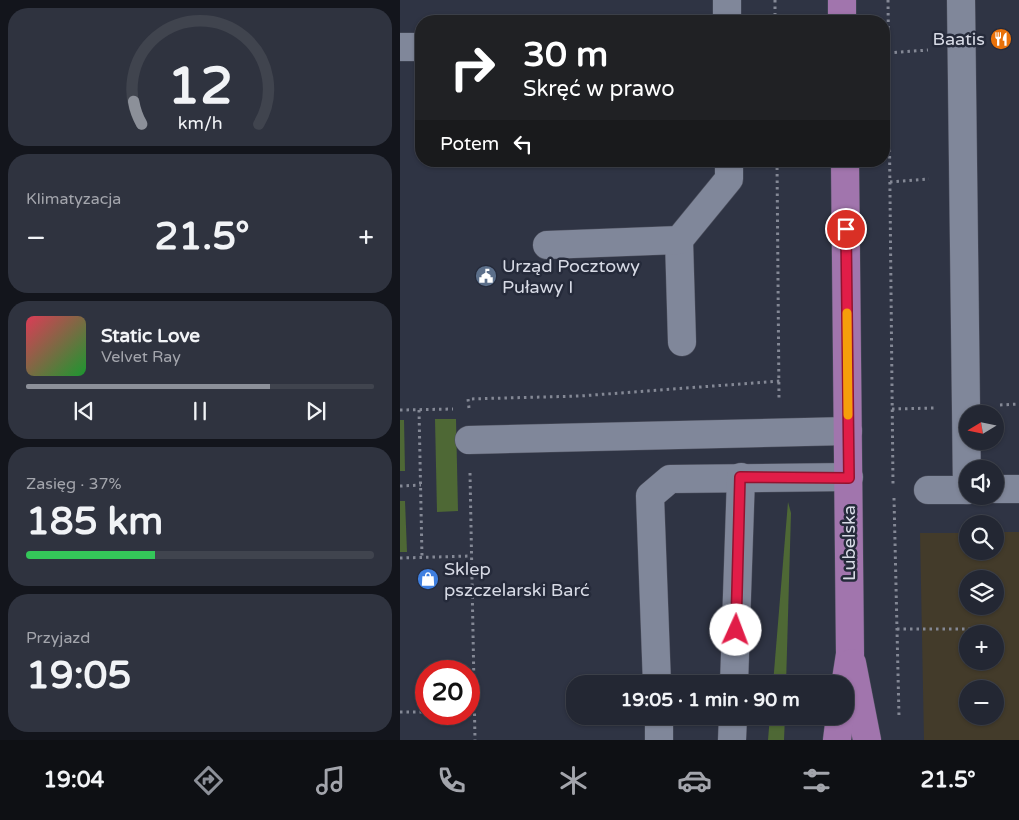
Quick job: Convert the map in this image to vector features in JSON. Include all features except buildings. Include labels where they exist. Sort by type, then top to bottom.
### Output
[{"type":"main road","points":[[842,0],[842,15]]},
{"type":"main road","name":"Lubelska","points":[[845,167],[850,654],[847,675]]},
{"type":"main road","name":"Lubelska","points":[[850,654],[866,740]]},
{"type":"main road","points":[[837,740],[839,725]]},
{"type":"street","points":[[727,0],[727,15]]},
{"type":"street","points":[[961,0],[967,460]]},
{"type":"street","points":[[400,48],[415,47]]},
{"type":"street","points":[[682,342],[679,240],[729,179],[729,167]]},
{"type":"street","points":[[548,245],[679,240]]},
{"type":"street","points":[[469,440],[848,431]]},
{"type":"street","points":[[657,675],[650,496],[670,479],[740,477],[849,478]]},
{"type":"street","points":[[734,675],[740,477]]},
{"type":"street","points":[[1004,489],[1019,489]]},
{"type":"street","points":[[928,490],[959,490]]},
{"type":"street","points":[[658,725],[659,740]]},
{"type":"street","points":[[732,740],[733,725]]},
{"type":"path","points":[[775,0],[775,15]]},
{"type":"path","points":[[888,0],[888,15]]},
{"type":"path","points":[[890,53],[962,47]]},
{"type":"path","points":[[890,167],[892,408],[899,722]]},
{"type":"path","points":[[890,182],[964,177]]},
{"type":"path","points":[[473,660],[468,398],[580,396],[780,381]]},
{"type":"path","points":[[400,410],[469,409]]},
{"type":"path","points":[[419,410],[422,558]]},
{"type":"path","points":[[400,486],[421,485]]},
{"type":"path","points":[[400,558],[471,556]]},
{"type":"path","points":[[897,629],[959,629]]},
{"type":"path","points":[[400,712],[415,712]]},
{"type":"path","points":[[474,725],[475,740]]},
{"type":"shaded area","points":[[1004,532],[1019,532],[1019,740],[924,740],[920,533],[959,533],[959,560],[1004,560]]},
{"type":"green space","points":[[435,419],[456,419],[458,511],[437,512]]},
{"type":"green space","points":[[400,420],[404,420],[405,471],[400,471]]},
{"type":"green space","points":[[400,501],[405,501],[407,552],[400,552]]},
{"type":"green space","points":[[788,502],[791,513],[786,675],[774,675]]},
{"type":"green space","points":[[769,725],[785,725],[784,740],[768,740]]},
{"type":"slow traffic","points":[[847,313],[848,415]]},
{"type":"place","name":"Baatis","points":[[1001,39]]},
{"type":"place","name":"Urząd Pocztowy Puławy I","points":[[486,276]]},
{"type":"place","name":"Sklep pszczelarski Barć","points":[[428,579]]},
{"type":"route","points":[[736,630],[740,477],[849,478],[846,229]]}]
